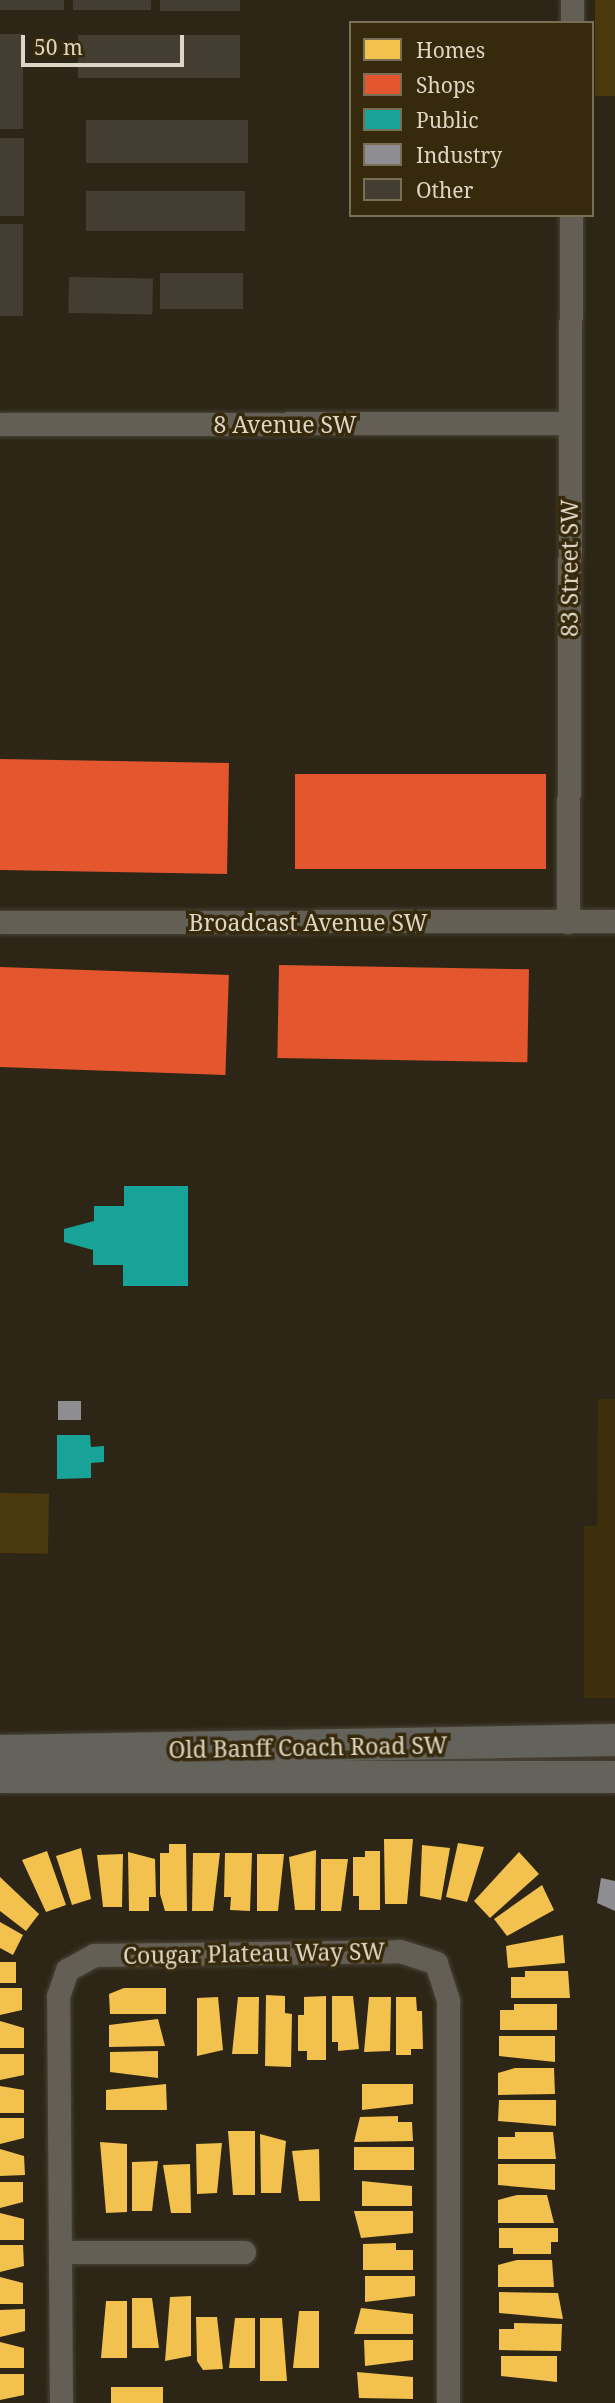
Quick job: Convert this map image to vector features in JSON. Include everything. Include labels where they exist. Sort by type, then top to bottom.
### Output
[{"type":"main road","name":"Old Banff Coach Road SW","points":[[0,1751],[615,1740]]},
{"type":"main road","name":"Old Banff Coach Road SW","points":[[0,1777],[615,1777]]},
{"type":"street","points":[[572,0],[572,21]]},
{"type":"street","name":"83 Street SW","points":[[568,922],[571,217]]},
{"type":"street","name":"8 Avenue SW","points":[[0,424],[569,423]]},
{"type":"street","name":"Broadcast Avenue SW","points":[[0,922],[615,921]]},
{"type":"street","name":"Cougar Plateau Way SW","points":[[61,2403],[58,1996],[66,1969],[94,1955],[418,1955],[436,1963],[448,2001],[448,2403]]},
{"type":"street","points":[[61,2252],[244,2252]]},
{"type":"shaded area","points":[[595,0],[615,0],[615,96],[595,96]]},
{"type":"shaded area","points":[[598,1399],[615,1399],[615,1698],[584,1698],[584,1526],[597,1526]]},
{"type":"shaded area","points":[[0,1493],[49,1494],[48,1554],[0,1553]]},
{"type":"building: Homes","points":[[384,1839],[413,1839],[407,1904],[385,1904]]},
{"type":"building: Homes","points":[[458,1843],[484,1847],[467,1902],[446,1897]]},
{"type":"building: Homes","points":[[169,1844],[186,1844],[187,1911],[165,1911],[160,1894],[160,1853],[169,1853]]},
{"type":"building: Homes","points":[[422,1845],[450,1848],[441,1900],[420,1896]]},
{"type":"building: Homes","points":[[81,1848],[91,1899],[72,1905],[56,1856]]},
{"type":"building: Homes","points":[[316,1850],[315,1910],[295,1910],[289,1857]]},
{"type":"building: Homes","points":[[47,1851],[66,1905],[46,1912],[22,1860]]},
{"type":"building: Homes","points":[[365,1851],[380,1851],[380,1910],[359,1910],[359,1896],[353,1896],[353,1857],[365,1857]]},
{"type":"building: Homes","points":[[128,1852],[155,1859],[156,1897],[149,1897],[149,1911],[129,1911]]},
{"type":"building: Homes","points":[[519,1852],[539,1874],[490,1918],[474,1901]]},
{"type":"building: Homes","points":[[193,1853],[220,1853],[213,1911],[192,1911]]},
{"type":"building: Homes","points":[[225,1853],[252,1853],[250,1911],[230,1910],[231,1897],[224,1897]]},
{"type":"building: Homes","points":[[123,1854],[122,1907],[103,1907],[97,1855]]},
{"type":"building: Homes","points":[[257,1854],[284,1854],[278,1911],[257,1911]]},
{"type":"building: Homes","points":[[321,1859],[348,1859],[341,1911],[321,1911]]},
{"type":"building: Homes","points":[[0,1877],[39,1914],[26,1931],[0,1911]]},
{"type":"building: Homes","points":[[542,1885],[554,1910],[507,1936],[494,1919]]},
{"type":"building: Homes","points":[[0,1922],[23,1935],[13,1955],[0,1948]]},
{"type":"building: Homes","points":[[563,1935],[565,1963],[508,1968],[506,1946]]},
{"type":"building: Homes","points":[[0,1962],[16,1962],[16,1983],[0,1983]]},
{"type":"building: Homes","points":[[525,1971],[568,1971],[570,1998],[511,1998],[511,1977],[525,1977]]},
{"type":"building: Homes","points":[[0,1988],[22,1988],[22,2010],[0,2015]]},
{"type":"building: Homes","points":[[124,1988],[166,1988],[166,2014],[110,2014],[109,1994]]},
{"type":"building: Homes","points":[[266,1995],[285,1996],[285,2013],[292,2014],[291,2067],[265,2066]]},
{"type":"building: Homes","points":[[326,1996],[326,2060],[307,2060],[307,2051],[298,2051],[298,2015],[304,2015],[304,1997]]},
{"type":"building: Homes","points":[[332,1996],[353,1996],[359,2049],[338,2051],[338,2042],[332,2042]]},
{"type":"building: Homes","points":[[218,1997],[223,2050],[197,2056],[197,1998]]},
{"type":"building: Homes","points":[[238,1997],[259,1997],[258,2054],[232,2054]]},
{"type":"building: Homes","points":[[369,1997],[391,1997],[390,2051],[364,2052]]},
{"type":"building: Homes","points":[[396,1997],[416,1997],[417,2011],[422,2011],[423,2049],[411,2049],[411,2055],[396,2055]]},
{"type":"building: Homes","points":[[514,2004],[557,2004],[557,2030],[500,2030],[500,2010],[514,2010]]},
{"type":"building: Homes","points":[[158,2019],[165,2046],[109,2047],[109,2025]]},
{"type":"building: Homes","points":[[0,2021],[24,2028],[24,2048],[0,2048]]},
{"type":"building: Homes","points":[[499,2036],[555,2036],[555,2062],[499,2056]]},
{"type":"building: Homes","points":[[158,2051],[158,2078],[110,2072],[110,2052]]},
{"type":"building: Homes","points":[[0,2054],[24,2054],[24,2075],[0,2080]]},
{"type":"building: Homes","points":[[515,2068],[554,2068],[555,2094],[498,2095],[498,2073]]},
{"type":"building: Homes","points":[[166,2084],[167,2110],[106,2110],[106,2090]]},
{"type":"building: Homes","points":[[362,2084],[413,2084],[413,2104],[362,2110]]},
{"type":"building: Homes","points":[[0,2086],[24,2090],[24,2113],[0,2113]]},
{"type":"building: Homes","points":[[499,2100],[556,2100],[556,2126],[498,2121]]},
{"type":"building: Homes","points":[[398,2116],[398,2122],[412,2122],[413,2141],[354,2142],[360,2117]]},
{"type":"building: Homes","points":[[0,2118],[24,2118],[24,2138],[0,2144]]},
{"type":"building: Homes","points":[[228,2131],[255,2131],[255,2195],[233,2195]]},
{"type":"building: Homes","points":[[515,2132],[553,2132],[556,2159],[498,2159],[498,2137],[515,2137]]},
{"type":"building: Homes","points":[[260,2134],[286,2141],[281,2193],[261,2193]]},
{"type":"building: Homes","points":[[100,2142],[127,2144],[127,2212],[106,2213]]},
{"type":"building: Homes","points":[[222,2143],[217,2193],[197,2194],[196,2144]]},
{"type":"building: Homes","points":[[354,2147],[414,2147],[414,2170],[354,2170]]},
{"type":"building: Homes","points":[[0,2149],[24,2156],[25,2175],[0,2176]]},
{"type":"building: Homes","points":[[319,2149],[320,2201],[299,2201],[292,2151]]},
{"type":"building: Homes","points":[[158,2161],[152,2211],[132,2211],[132,2162]]},
{"type":"building: Homes","points":[[190,2164],[191,2213],[171,2213],[163,2165]]},
{"type":"building: Homes","points":[[498,2164],[555,2164],[555,2190],[498,2185]]},
{"type":"building: Homes","points":[[362,2181],[412,2186],[412,2206],[362,2206]]},
{"type":"building: Homes","points":[[0,2182],[23,2182],[23,2202],[0,2208]]},
{"type":"building: Homes","points":[[517,2195],[547,2195],[554,2223],[498,2223],[498,2200]]},
{"type":"building: Homes","points":[[354,2211],[413,2211],[413,2233],[361,2238]]},
{"type":"building: Homes","points":[[0,2213],[24,2219],[24,2240],[0,2240]]},
{"type":"building: Homes","points":[[499,2228],[558,2228],[558,2242],[551,2242],[551,2254],[513,2254],[513,2248],[499,2248]]},
{"type":"building: Homes","points":[[396,2243],[396,2250],[413,2250],[413,2270],[363,2270],[363,2244]]},
{"type":"building: Homes","points":[[0,2245],[23,2245],[24,2266],[0,2272]]},
{"type":"building: Homes","points":[[517,2260],[552,2260],[554,2287],[498,2287],[498,2265]]},
{"type":"building: Homes","points":[[365,2276],[415,2276],[415,2296],[365,2302]]},
{"type":"building: Homes","points":[[0,2277],[23,2283],[23,2304],[0,2304]]},
{"type":"building: Homes","points":[[499,2292],[558,2293],[563,2319],[499,2313]]},
{"type":"building: Homes","points":[[191,2296],[191,2356],[165,2361],[170,2297]]},
{"type":"building: Homes","points":[[132,2298],[152,2298],[159,2348],[132,2348]]},
{"type":"building: Homes","points":[[106,2301],[127,2301],[127,2358],[101,2358]]},
{"type":"building: Homes","points":[[361,2308],[413,2314],[413,2334],[354,2334]]},
{"type":"building: Homes","points":[[25,2309],[25,2331],[0,2337],[0,2310]]},
{"type":"building: Homes","points":[[299,2311],[319,2311],[319,2368],[293,2368]]},
{"type":"building: Homes","points":[[196,2317],[217,2317],[223,2369],[203,2370],[197,2361]]},
{"type":"building: Homes","points":[[235,2318],[255,2318],[255,2368],[229,2368]]},
{"type":"building: Homes","points":[[260,2318],[282,2318],[287,2381],[260,2381]]},
{"type":"building: Homes","points":[[514,2323],[562,2324],[561,2351],[499,2350],[499,2329],[514,2329]]},
{"type":"building: Homes","points":[[364,2340],[413,2340],[413,2360],[365,2366]]},
{"type":"building: Homes","points":[[0,2342],[24,2348],[24,2368],[0,2368]]},
{"type":"building: Homes","points":[[501,2356],[557,2356],[557,2382],[501,2376]]},
{"type":"building: Homes","points":[[357,2372],[413,2377],[413,2399],[359,2398]]},
{"type":"building: Homes","points":[[0,2374],[24,2374],[24,2395],[0,2400]]},
{"type":"building: Homes","points":[[111,2387],[163,2387],[163,2403],[111,2403]]},
{"type":"building: Shops","points":[[0,759],[229,763],[227,874],[0,870]]},
{"type":"building: Shops","points":[[295,774],[546,774],[546,869],[295,869]]},
{"type":"building: Shops","points":[[279,965],[529,969],[527,1062],[277,1058]]},
{"type":"building: Shops","points":[[0,967],[229,975],[225,1075],[0,1067]]},
{"type":"building: Public","points":[[124,1186],[188,1186],[188,1286],[123,1286],[123,1265],[93,1265],[93,1250],[64,1242],[64,1229],[94,1221],[94,1206],[124,1206]]},
{"type":"building: Public","points":[[57,1435],[90,1435],[91,1447],[104,1446],[104,1462],[91,1463],[91,1478],[57,1479]]},
{"type":"building: Industry","points":[[58,1401],[81,1401],[81,1420],[58,1420]]},
{"type":"building: Industry","points":[[601,1878],[615,1881],[615,1911],[597,1903]]},
{"type":"building: Other","points":[[0,0],[64,0],[64,10],[0,10]]},
{"type":"building: Other","points":[[73,0],[151,0],[151,10],[73,10]]},
{"type":"building: Other","points":[[160,0],[240,0],[240,11],[160,11]]},
{"type":"building: Other","points":[[0,34],[23,34],[23,129],[0,129]]},
{"type":"building: Other","points":[[78,35],[240,35],[240,78],[78,78]]},
{"type":"building: Other","points":[[86,120],[248,120],[248,163],[86,163]]},
{"type":"building: Other","points":[[0,138],[24,138],[24,216],[0,216]]},
{"type":"building: Other","points":[[86,191],[245,191],[245,231],[86,231]]},
{"type":"building: Other","points":[[0,224],[23,224],[23,316],[0,316]]},
{"type":"building: Other","points":[[160,273],[243,273],[243,309],[160,309]]},
{"type":"building: Other","points":[[69,277],[153,278],[152,314],[68,313]]}]
